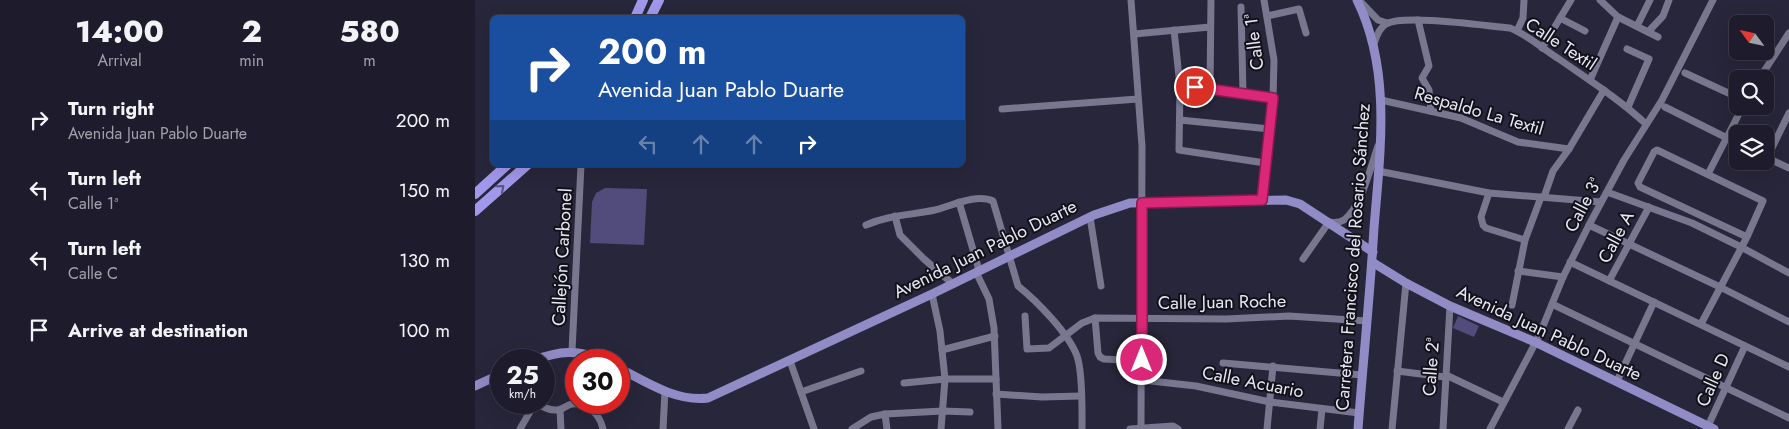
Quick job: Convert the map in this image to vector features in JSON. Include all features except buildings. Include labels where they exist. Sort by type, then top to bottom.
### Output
[{"type":"highway","points":[[636,15],[643,0]]},
{"type":"highway","points":[[652,15],[659,0]]},
{"type":"highway","points":[[475,194],[505,167]]},
{"type":"highway","points":[[475,211],[525,167]]},
{"type":"main road","name":"Carretera Francisco del Rosario Sánchez","points":[[1358,0],[1374,44],[1381,100],[1381,139],[1358,429]]},
{"type":"main road","name":"Avenida Juan Pablo Duarte","points":[[630,374],[665,391],[685,397],[708,398],[932,294],[1089,217],[1130,203],[1287,200],[1300,204],[1373,252]]},
{"type":"main road","name":"Avenida Juan Pablo Duarte","points":[[1372,262],[1406,283],[1450,306],[1535,342],[1711,428]]},
{"type":"main road","points":[[475,386],[490,379]]},
{"type":"street","points":[[1131,0],[1141,146],[1141,428]]},
{"type":"street","points":[[1211,0],[1211,88]]},
{"type":"street","name":"Calle 1ª","points":[[1262,200],[1273,98],[1274,60],[1264,0]]},
{"type":"street","points":[[1358,0],[1378,20],[1387,24],[1378,33],[1374,44]]},
{"type":"street","points":[[1517,31],[1523,18],[1524,0]]},
{"type":"street","points":[[1542,48],[1571,0]]},
{"type":"street","points":[[1600,0],[1618,17],[1658,37]]},
{"type":"street","points":[[1637,26],[1650,0]]},
{"type":"street","points":[[1648,32],[1663,16],[1669,0]]},
{"type":"street","name":"Calle 3ª","points":[[1490,429],[1535,342],[1563,277],[1589,225],[1646,124],[1662,100],[1713,0]]},
{"type":"street","points":[[1241,7],[1243,93]]},
{"type":"street","points":[[1267,16],[1299,9],[1306,33]]},
{"type":"street","points":[[1590,80],[1618,17]]},
{"type":"street","points":[[1560,18],[1585,31]]},
{"type":"street","points":[[1418,20],[1429,66],[1422,78],[1429,90],[1431,112]]},
{"type":"street","name":"Calle Textil","points":[[1387,24],[1418,20],[1510,28],[1590,80],[1628,107],[1646,124]]},
{"type":"street","points":[[1134,34],[1210,27]]},
{"type":"street","points":[[1174,30],[1180,86],[1180,151],[1265,163]]},
{"type":"street","points":[[1765,70],[1789,33]]},
{"type":"street","points":[[1627,49],[1649,60],[1628,107]]},
{"type":"street","points":[[1685,73],[1729,93]]},
{"type":"street","points":[[1180,86],[1211,88],[1273,98]]},
{"type":"street","points":[[1511,305],[1525,240],[1553,171],[1569,149],[1604,90]]},
{"type":"street","points":[[1002,109],[1138,99]]},
{"type":"street","name":"Respaldo La Textil","points":[[1381,100],[1461,118],[1518,142],[1569,149]]},
{"type":"street","points":[[1665,107],[1727,137]]},
{"type":"street","points":[[1774,142],[1789,113]]},
{"type":"street","points":[[1708,174],[1738,115]]},
{"type":"street","points":[[1180,120],[1270,129]]},
{"type":"street","points":[[1303,259],[1329,222],[1336,223],[1343,220],[1354,210],[1381,139]]},
{"type":"street","points":[[1701,324],[1747,237],[1763,201],[1657,150],[1654,152],[1638,184],[1640,187],[1747,237]]},
{"type":"street","points":[[1774,161],[1789,168]]},
{"type":"street","name":"Callejón Carbonel","points":[[572,349],[581,167]]},
{"type":"street","points":[[1378,171],[1489,193],[1601,202]]},
{"type":"street","points":[[1607,192],[1692,223],[1741,247],[1789,274]]},
{"type":"street","points":[[1489,193],[1481,217],[1483,225],[1486,228],[1525,240]]},
{"type":"street","points":[[866,225],[880,219],[934,210],[959,202],[989,199],[994,202],[1018,286],[1028,293],[1065,336],[1077,356],[1082,429]]},
{"type":"street","points":[[959,202],[977,271],[989,299],[995,336],[998,429]]},
{"type":"street","name":"Calle A","points":[[1609,281],[1649,206]]},
{"type":"street","points":[[895,216],[900,235],[953,284]]},
{"type":"street","points":[[1089,217],[1101,286]]},
{"type":"street","points":[[1589,225],[1789,322]]},
{"type":"street","points":[[1570,262],[1789,367]]},
{"type":"street","points":[[1518,271],[1563,277]]},
{"type":"street","points":[[1392,429],[1406,283]]},
{"type":"street","points":[[932,294],[945,379],[941,429]]},
{"type":"street","points":[[1617,381],[1636,344],[1654,302]]},
{"type":"street","points":[[1552,304],[1789,418]]},
{"type":"street","name":"Calle 2ª","points":[[1443,429],[1450,306]]},
{"type":"street","name":"Calle Juan Roche","points":[[1025,316],[1027,349],[1049,348],[1082,323],[1095,318],[1226,319],[1289,316],[1367,321]]},
{"type":"street","points":[[1095,318],[1100,357],[1104,359],[1142,360]]},
{"type":"street","points":[[942,350],[995,336]]},
{"type":"street","name":"Calle D","points":[[1711,428],[1725,388],[1745,346]]},
{"type":"street","points":[[790,361],[814,429]]},
{"type":"street","points":[[1223,363],[1362,375]]},
{"type":"street","points":[[1267,429],[1273,366]]},
{"type":"street","points":[[1397,370],[1445,376],[1503,402]]},
{"type":"street","points":[[801,392],[861,371]]},
{"type":"street","points":[[904,383],[945,379],[996,379]]},
{"type":"street","name":"Calle Acuario","points":[[1142,380],[1196,386],[1270,402],[1359,413]]},
{"type":"street","points":[[663,429],[665,391]]},
{"type":"street","points":[[996,394],[1043,397],[1081,396]]},
{"type":"street","points":[[555,411],[570,404],[585,406],[598,415],[603,429]]},
{"type":"street","points":[[1320,429],[1322,409]]},
{"type":"street","points":[[560,410],[561,429]]},
{"type":"street","points":[[1569,429],[1578,410]]},
{"type":"street","points":[[856,428],[871,417],[885,414],[943,411],[970,412]]},
{"type":"street","points":[[518,428],[528,414]]},
{"type":"street","points":[[885,414],[887,429]]},
{"type":"street","points":[[1130,429],[1174,426],[1178,429]]},
{"type":"shaded area","points":[[605,188],[647,189],[644,245],[590,243],[592,202],[596,193]]},
{"type":"shaded area","points":[[1458,316],[1479,326],[1474,337],[1453,328]]},
{"type":"route","points":[[1142,360],[1142,203],[1262,200],[1273,98],[1195,87]]}]
